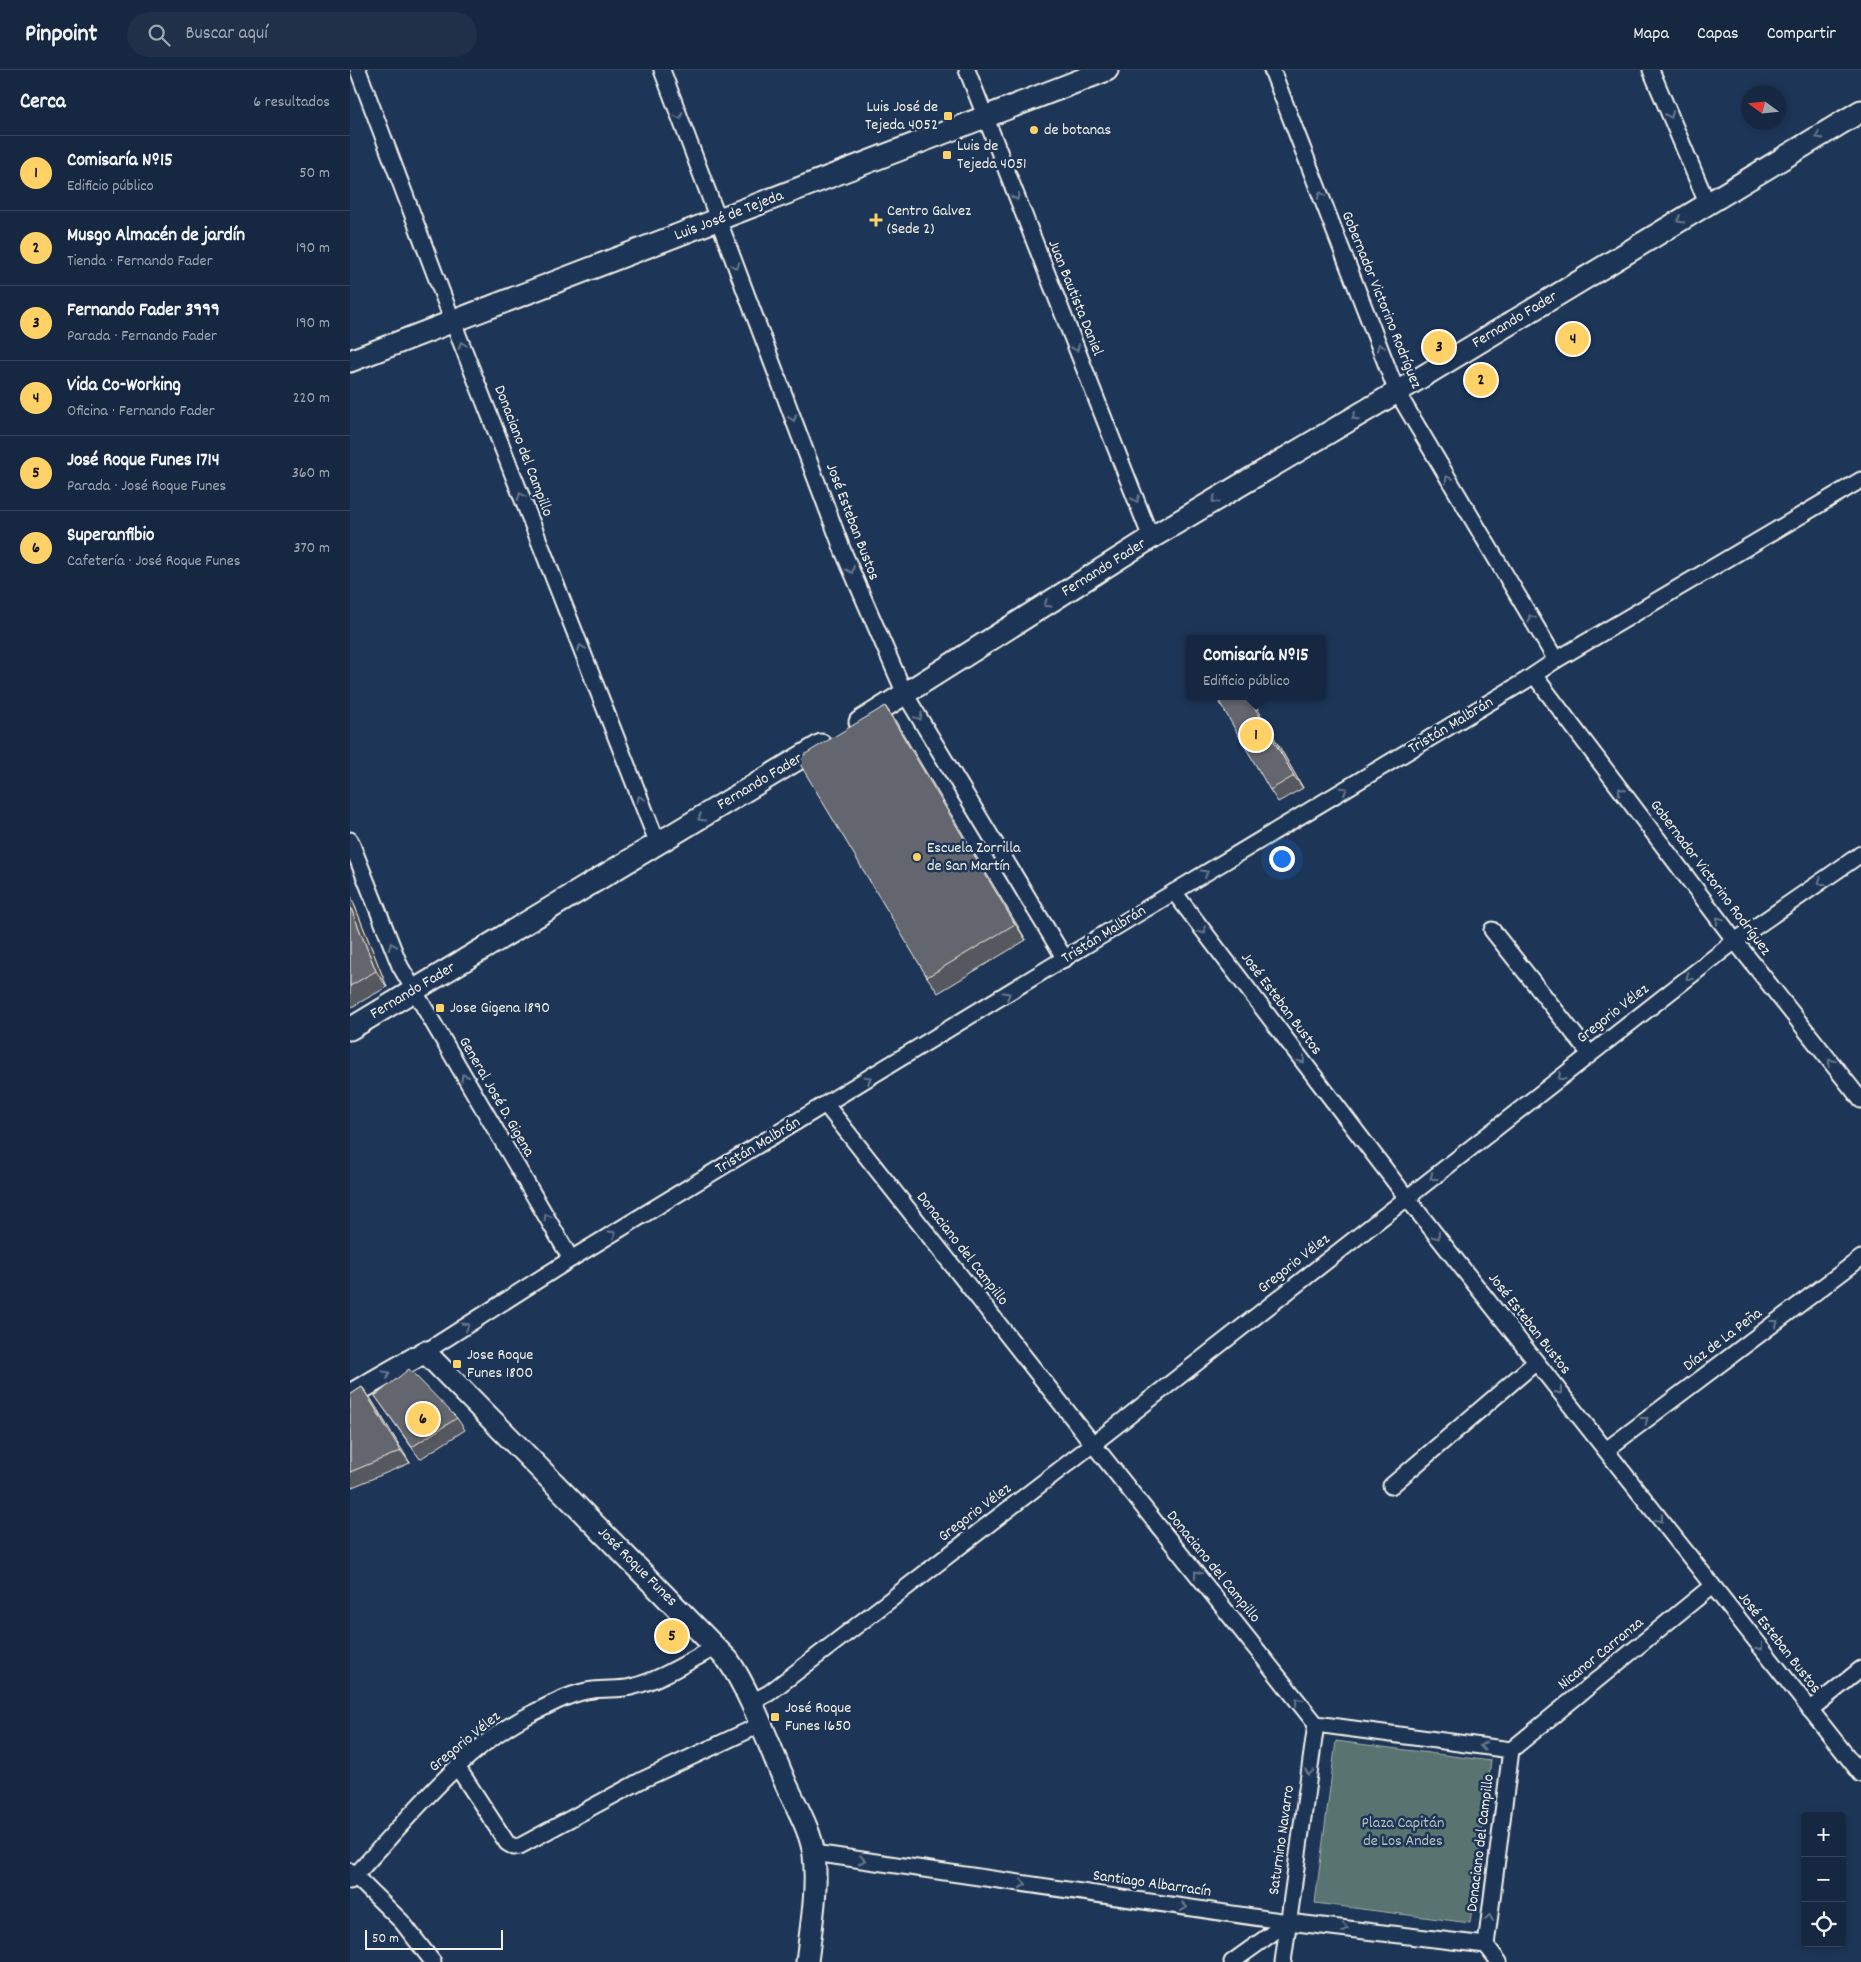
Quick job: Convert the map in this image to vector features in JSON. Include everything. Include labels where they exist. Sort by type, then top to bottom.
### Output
[{"type":"main road","name":"Luis José de Tejeda","points":[[350,361],[1106,70]]},
{"type":"main road","name":"Fernando Fader","points":[[350,1029],[905,694],[1151,538],[1397,392],[1861,111]]},
{"type":"main road","name":"Tristán Malbrán","points":[[350,1395],[425,1352]]},
{"type":"main road","name":"José Roque Funes","points":[[425,1352],[716,1647],[735,1670],[806,1830],[814,1853],[814,1895],[807,1962]]},
{"type":"street","name":"Donaciano del Campillo","points":[[358,70],[453,322],[658,844]]},
{"type":"street","name":"José Esteban Bustos","points":[[662,70],[843,551],[905,694],[1065,959]]},
{"type":"street","name":"Juan Bautista Daniel","points":[[967,70],[1151,538]]},
{"type":"street","name":"Gobernador Victorino Rodríguez","points":[[1272,70],[1397,392],[1556,660]]},
{"type":"street","points":[[1651,70],[1707,204]]},
{"type":"street","name":"Tristán Malbrán","points":[[425,1352],[571,1259],[1556,660],[1861,480]]},
{"type":"street","name":"Gobernador Victorino Rodríguez","points":[[1534,675],[1735,941],[1861,1100]]},
{"type":"street","name":"General José D. Gigena","points":[[350,840],[400,966],[571,1259]]},
{"type":"street","name":"Gregorio Vélez","points":[[750,1703],[769,1693],[1093,1444],[1735,941],[1861,854]]},
{"type":"street","name":"José Esteban Bustos","points":[[1174,892],[1407,1198],[1861,1774]]},
{"type":"street","points":[[1492,930],[1590,1054]]},
{"type":"street","name":"Donaciano del Campillo","points":[[826,1105],[1316,1724]]},
{"type":"street","name":"Díaz de La Peña","points":[[1606,1450],[1861,1258]]},
{"type":"street","points":[[1391,1486],[1536,1362]]},
{"type":"street","name":"Nicanor Carranza","points":[[1511,1750],[1712,1586]]},
{"type":"street","name":"Gregorio Vélez","points":[[352,1876],[436,1788],[498,1733],[532,1713],[581,1692],[630,1688],[650,1681],[716,1647]]},
{"type":"street","points":[[1810,1710],[1861,1669]]},
{"type":"street","points":[[1316,1724],[1511,1750]]},
{"type":"street","name":"Saturnino Navarro","points":[[1283,1962],[1316,1724]]},
{"type":"street","points":[[458,1768],[507,1843],[514,1847],[520,1846],[642,1780],[760,1725]]},
{"type":"street","name":"Donaciano del Campillo","points":[[1486,1944],[1511,1750]]},
{"type":"street","name":"Santiago Albarracín","points":[[814,1853],[1288,1922],[1486,1944]]},
{"type":"street","points":[[352,1876],[402,1922],[433,1962]]},
{"type":"street","points":[[1232,1962],[1288,1922]]},
{"type":"street","points":[[1486,1944],[1499,1962]]},
{"type":"green space","name":"Plaza Capitán de Los Andes","points":[[1336,1741],[1491,1761],[1470,1923],[1315,1903]]},
{"type":"building","points":[[1218,700],[1250,700],[1294,776],[1270,790]]},
{"type":"building","name":"Escuela Zorrilla de San Martín","points":[[885,706],[1015,924],[927,977],[797,759]]},
{"type":"building","points":[[350,906],[376,971],[350,986]]},
{"type":"building","points":[[409,1369],[457,1418],[412,1447],[375,1396]]},
{"type":"building","points":[[362,1387],[401,1451],[350,1472],[350,1395]]},
{"type":"place","name":"Luis José de Tejeda 4052","points":[[948,116]]},
{"type":"place","name":"de botanas","points":[[1034,130]]},
{"type":"place","name":"Luis de Tejeda 4051","points":[[947,155]]},
{"type":"place","name":"Centro Galvez (Sede 2)","points":[[876,220]]},
{"type":"place","name":"Vida Co-Working","points":[[1573,339]]},
{"type":"place","name":"Fernando Fader 3999","points":[[1439,347]]},
{"type":"place","name":"Musgo Almacén de jardín","points":[[1481,380]]},
{"type":"place","name":"Comisaría Nº15","points":[[1256,735]]},
{"type":"place","name":"Escuela Zorrilla de San Martín","points":[[917,857]]},
{"type":"place","name":"Jose Gigena 1890","points":[[440,1008]]},
{"type":"place","name":"Jose Roque Funes 1800","points":[[457,1364]]},
{"type":"place","name":"Superanfibio","points":[[423,1419]]},
{"type":"place","name":"José Roque Funes 1714","points":[[672,1636]]},
{"type":"place","name":"José Roque Funes 1650","points":[[775,1717]]}]
